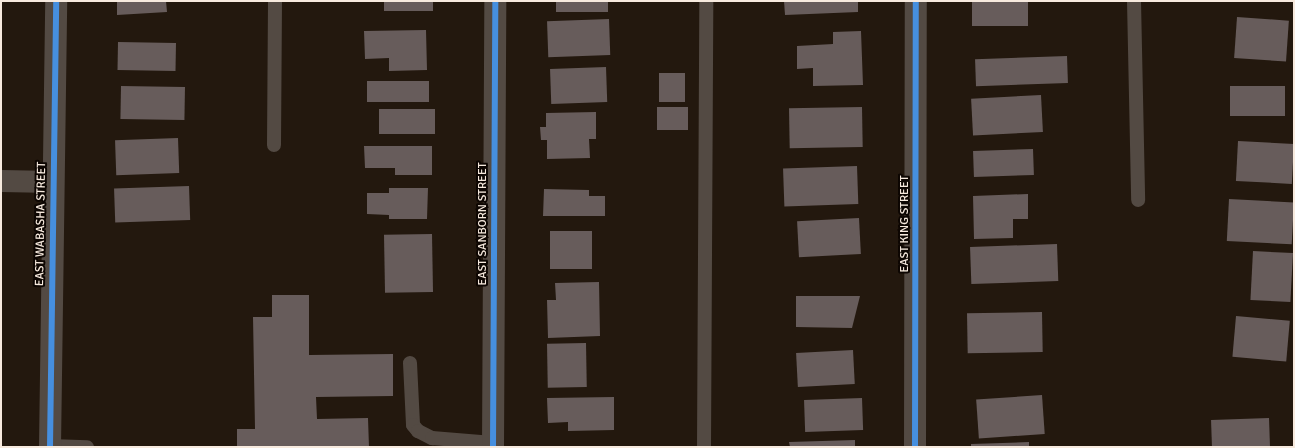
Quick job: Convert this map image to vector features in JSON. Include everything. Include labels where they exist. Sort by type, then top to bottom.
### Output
[{"type":"street","name":"EAST WABASHA STREET","points":[[50,447],[56,1]]},
{"type":"street","name":"EAST SANBORN STREET","points":[[493,445],[495,1]]},
{"type":"street","name":"EAST KING STREET","points":[[915,447],[916,1]]},
{"type":"street","points":[[1,181],[53,182]]},
{"type":"lane","points":[[274,145],[275,1]]},
{"type":"lane","points":[[704,447],[706,1]]},
{"type":"lane","points":[[1134,1],[1138,200]]},
{"type":"lane","points":[[410,363],[414,425],[418,431],[432,438],[493,445]]},
{"type":"lane","points":[[50,447],[87,447]]},
{"type":"building","points":[[117,1],[166,1],[167,12],[117,15]]},
{"type":"building","points":[[384,1],[433,1],[433,11],[384,11]]},
{"type":"building","points":[[556,1],[608,1],[608,12],[556,12]]},
{"type":"building","points":[[784,1],[858,1],[858,12],[785,15]]},
{"type":"building","points":[[972,1],[1028,1],[1028,26],[972,26]]},
{"type":"building","points":[[1237,17],[1289,21],[1286,62],[1234,58]]},
{"type":"building","points":[[609,19],[610,55],[548,57],[547,21]]},
{"type":"building","points":[[426,30],[427,70],[389,71],[389,58],[365,59],[364,31]]},
{"type":"building","points":[[861,31],[863,85],[813,86],[813,68],[797,69],[797,46],[833,44],[833,32]]},
{"type":"building","points":[[118,42],[176,43],[176,71],[118,70]]},
{"type":"building","points":[[1067,56],[1068,83],[976,86],[975,59]]},
{"type":"building","points":[[606,67],[607,102],[551,104],[550,69]]},
{"type":"building","points":[[659,73],[685,73],[685,102],[659,102]]},
{"type":"building","points":[[367,81],[429,81],[429,102],[367,102]]},
{"type":"building","points":[[121,86],[185,87],[184,120],[120,119]]},
{"type":"building","points":[[1230,86],[1285,86],[1285,116],[1230,116]]},
{"type":"building","points":[[1041,95],[1043,132],[973,136],[971,99]]},
{"type":"building","points":[[657,107],[688,107],[688,130],[657,130]]},
{"type":"building","points":[[862,107],[863,147],[790,148],[789,108]]},
{"type":"building","points":[[379,109],[435,109],[435,134],[379,134]]},
{"type":"building","points":[[596,112],[596,139],[589,139],[590,158],[547,159],[547,140],[541,140],[540,127],[546,127],[546,113]]},
{"type":"building","points":[[178,138],[179,173],[116,175],[115,140]]},
{"type":"building","points":[[1238,141],[1294,144],[1292,184],[1236,181]]},
{"type":"building","points":[[364,146],[432,146],[432,175],[395,175],[395,168],[365,168]]},
{"type":"building","points":[[1033,149],[1034,175],[974,177],[973,151]]},
{"type":"building","points":[[857,166],[858,204],[784,207],[783,169]]},
{"type":"building","points":[[189,186],[190,220],[115,223],[114,189]]},
{"type":"building","points":[[389,188],[428,188],[427,219],[389,219],[389,215],[367,214],[367,193],[389,193]]},
{"type":"building","points":[[544,189],[589,190],[589,196],[605,196],[605,216],[543,216]]},
{"type":"building","points":[[1028,194],[1028,219],[1013,219],[1013,238],[974,239],[973,196]]},
{"type":"building","points":[[1229,199],[1294,202],[1292,244],[1227,241]]},
{"type":"building","points":[[859,218],[861,254],[799,257],[797,221]]},
{"type":"building","points":[[550,231],[592,231],[592,269],[550,269]]},
{"type":"building","points":[[432,234],[433,292],[385,293],[384,235]]},
{"type":"building","points":[[1057,244],[1058,281],[971,284],[970,247]]},
{"type":"building","points":[[1253,251],[1293,253],[1290,302],[1250,300]]},
{"type":"building","points":[[599,282],[600,336],[548,338],[547,300],[556,300],[555,283]]},
{"type":"building","points":[[272,295],[309,295],[309,355],[393,354],[393,396],[316,397],[317,419],[368,418],[369,447],[237,447],[237,429],[255,429],[253,317],[272,317]]},
{"type":"building","points":[[796,296],[860,296],[852,328],[796,327]]},
{"type":"building","points":[[1042,312],[1043,352],[968,353],[967,313]]},
{"type":"building","points":[[1236,316],[1290,321],[1286,362],[1232,357]]},
{"type":"building","points":[[586,343],[587,387],[548,388],[547,344]]},
{"type":"building","points":[[853,350],[855,384],[798,387],[796,353]]},
{"type":"building","points":[[1042,395],[1045,434],[979,439],[976,400]]},
{"type":"building","points":[[614,397],[614,430],[568,431],[568,422],[548,423],[547,398]]},
{"type":"building","points":[[862,398],[863,430],[805,432],[804,400]]},
{"type":"building","points":[[1269,418],[1270,447],[1212,447],[1211,420]]},
{"type":"building","points":[[855,440],[855,447],[790,447],[789,442]]},
{"type":"building","points":[[1029,442],[1029,447],[971,447],[971,444]]},
{"type":"cycle path","points":[[50,447],[56,1]]},
{"type":"cycle path","points":[[493,447],[495,1]]},
{"type":"cycle path","points":[[915,447],[916,1]]}]
